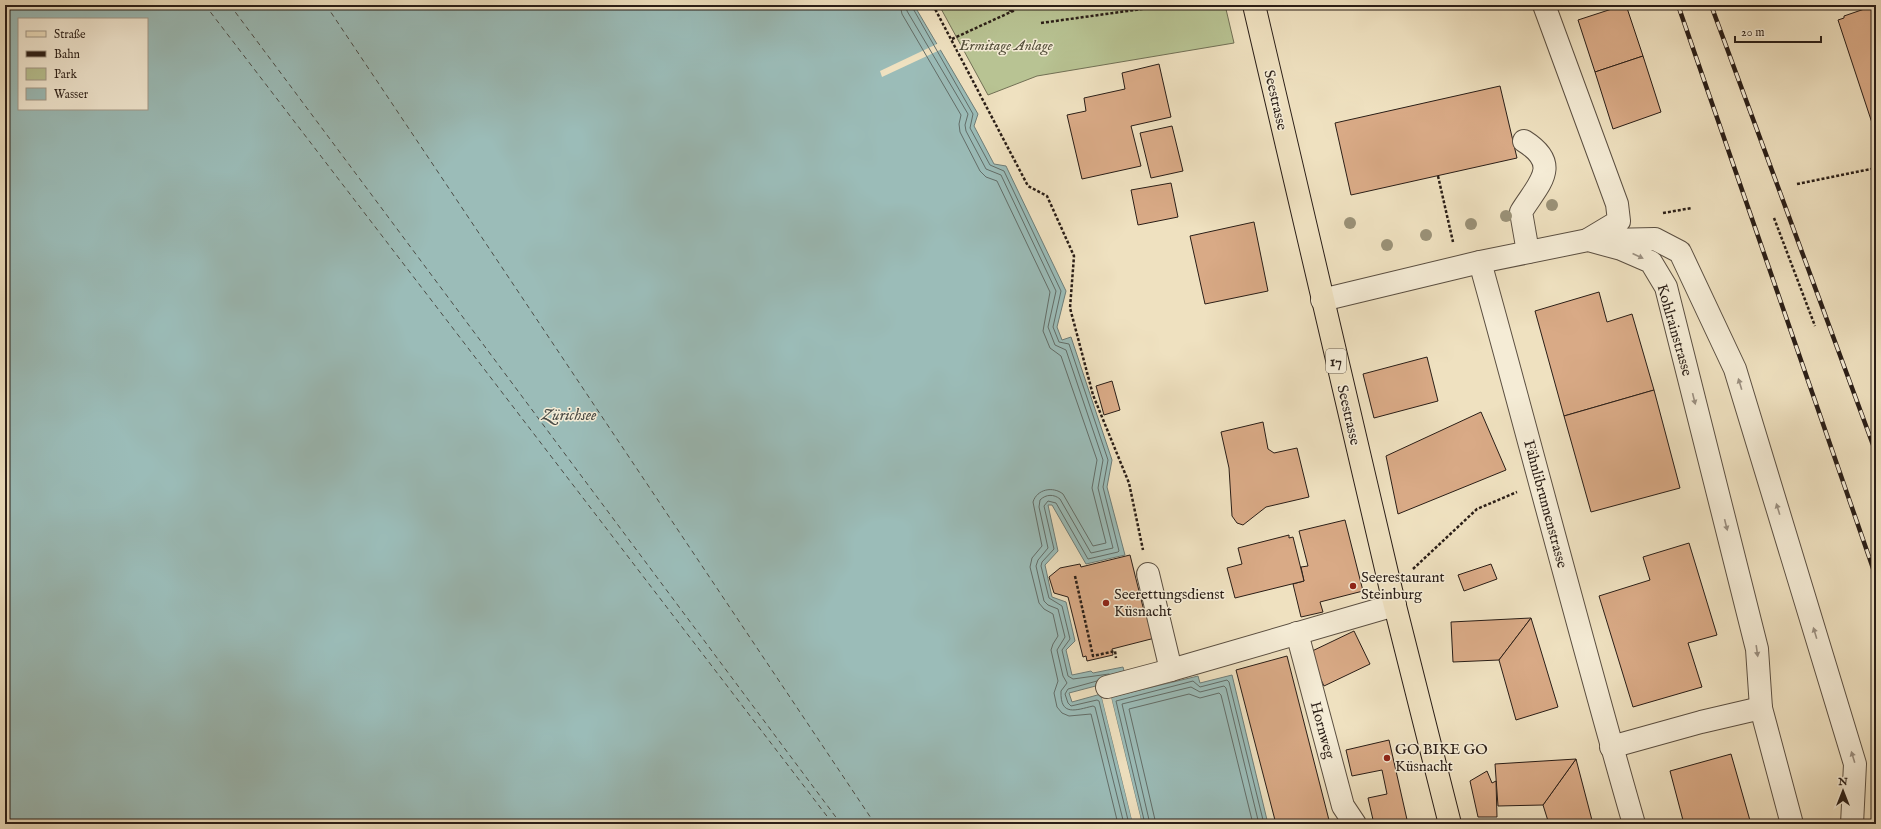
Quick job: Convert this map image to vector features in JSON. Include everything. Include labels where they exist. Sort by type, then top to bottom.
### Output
[{"type":"main road","name":"Seestrasse","points":[[1254,5],[1322,300],[1395,605],[1450,824]]},
{"type":"street","points":[[1544,5],[1617,204],[1619,221],[1588,240]]},
{"type":"street","points":[[1524,141],[1537,149],[1544,160],[1545,174],[1521,212],[1528,252]]},
{"type":"street","points":[[1588,240],[1655,238],[1680,252],[1735,369],[1855,764],[1852,824]]},
{"type":"street","name":"Kohlrainstrasse","points":[[1322,300],[1480,262],[1588,240],[1621,248],[1651,262],[1666,287],[1757,649],[1761,708],[1792,824]]},
{"type":"street","name":"Fähnlibrunnenstrasse","points":[[1480,262],[1541,482],[1611,747],[1634,824]]},
{"type":"street","points":[[1148,574],[1171,670]]},
{"type":"street","points":[[1107,687],[1395,605]]},
{"type":"street","name":"Hornweg","points":[[1297,633],[1343,806],[1355,824]]},
{"type":"street","points":[[1611,747],[1701,722],[1761,708]]},
{"type":"path","points":[[933,5],[952,38],[1028,186],[1047,196],[1074,256],[1070,308],[1093,395],[1130,483],[1148,574]]},
{"type":"path","points":[[994,5],[1013,11]]},
{"type":"path","points":[[952,38],[1013,11],[1017,5]]},
{"type":"path","points":[[1041,23],[1149,8]]},
{"type":"path","points":[[1797,184],[1876,168]]},
{"type":"path","points":[[1438,176],[1455,247]]},
{"type":"path","points":[[1774,218],[1815,326]]},
{"type":"path","points":[[1409,573],[1477,509],[1541,482]]},
{"type":"path","points":[[1075,576],[1093,656],[1114,651],[1116,658]]},
{"type":"green space","name":"Ermitage Anlage","points":[[939,5],[1225,5],[1234,43],[1037,76],[988,95]]},
{"type":"water","name":"Zürichsee","points":[[5,5],[914,5],[978,114],[974,126],[994,164],[1006,166],[1066,291],[1057,327],[1062,340],[1071,337],[1112,460],[1107,487],[1125,555],[1086,564],[1052,505],[1048,505],[1058,551],[1045,565],[1052,597],[1066,602],[1075,641],[1066,650],[1072,675],[1091,671],[1093,673],[1123,667],[1126,678],[1069,693],[1072,702],[1101,694],[1133,824],[5,824]]},
{"type":"water","points":[[1232,675],[1268,824],[1142,824],[1111,697],[1198,676],[1200,683]]},
{"type":"pier","points":[[939,43],[942,49],[882,77],[880,71]]},
{"type":"pier","points":[[1101,694],[1103,695],[1135,824],[1133,824]]},
{"type":"pier","points":[[1109,697],[1111,697],[1142,824],[1140,824]]},
{"type":"building","points":[[1626,5],[1643,56],[1595,72],[1578,20]]},
{"type":"building","points":[[1876,5],[1876,135],[1838,20],[1844,18],[1844,16]]},
{"type":"building","points":[[1643,56],[1661,112],[1613,129],[1595,72]]},
{"type":"building","points":[[1159,64],[1171,117],[1131,126],[1141,166],[1082,179],[1067,115],[1086,111],[1084,98],[1125,89],[1122,73]]},
{"type":"building","points":[[1500,86],[1517,158],[1351,195],[1335,123]]},
{"type":"building","points":[[1172,126],[1183,171],[1151,178],[1140,133]]},
{"type":"building","points":[[1171,183],[1178,217],[1138,225],[1131,190]]},
{"type":"building","points":[[1254,222],[1268,291],[1205,304],[1190,236]]},
{"type":"building","points":[[1599,292],[1607,322],[1632,314],[1654,390],[1564,416],[1535,311]]},
{"type":"building","points":[[1427,357],[1438,401],[1374,418],[1363,374]]},
{"type":"building","points":[[1112,381],[1120,410],[1104,415],[1096,386]]},
{"type":"building","points":[[1654,390],[1680,488],[1591,512],[1564,416]]},
{"type":"building","points":[[1481,412],[1506,470],[1398,514],[1386,456]]},
{"type":"building","points":[[1263,422],[1268,449],[1274,453],[1297,448],[1309,497],[1266,507],[1243,525],[1237,523],[1232,516],[1229,468],[1221,432]]},
{"type":"building","points":[[1345,520],[1363,591],[1320,602],[1323,612],[1301,617],[1293,584],[1304,581],[1301,567],[1308,566],[1299,531]]},
{"type":"building","points":[[1289,535],[1289,538],[1293,537],[1304,581],[1235,598],[1227,568],[1242,564],[1238,548]]},
{"type":"building","points":[[1689,543],[1717,635],[1688,643],[1702,687],[1633,707],[1599,596],[1650,580],[1643,557]]},
{"type":"building","name":"Seerettungsdienst Küsnacht","points":[[1130,555],[1144,611],[1148,610],[1155,638],[1112,649],[1113,655],[1087,661],[1086,656],[1083,657],[1068,597],[1054,593],[1049,577],[1060,568],[1080,564],[1081,567]]},
{"type":"building","points":[[1491,564],[1497,579],[1464,591],[1458,575]]},
{"type":"building","points":[[1531,618],[1499,660],[1453,662],[1451,622]]},
{"type":"building","points":[[1531,618],[1558,707],[1516,720],[1499,660]]},
{"type":"building","points":[[1354,631],[1370,664],[1324,686],[1308,653]]},
{"type":"building","points":[[1287,656],[1330,824],[1276,824],[1236,670]]},
{"type":"building","points":[[1389,740],[1408,824],[1374,824],[1368,798],[1387,794],[1382,770],[1352,776],[1346,750]]},
{"type":"building","points":[[1731,754],[1751,824],[1684,824],[1670,771]]},
{"type":"building","points":[[1576,759],[1593,824],[1549,824],[1543,805]]},
{"type":"building","points":[[1576,759],[1543,805],[1498,806],[1495,764]]},
{"type":"building","points":[[1487,771],[1492,783],[1496,781],[1497,817],[1478,817],[1470,781]]},
{"type":"ferry route","points":[[205,5],[833,824]]},
{"type":"ferry route","points":[[230,5],[841,824]]},
{"type":"ferry route","points":[[326,5],[875,824]]},
{"type":"railway","points":[[1678,5],[1876,577]]},
{"type":"railway","points":[[1711,5],[1876,453]]},
{"type":"place","name":"Seerestaurant Steinburg","points":[[1353,586]]},
{"type":"place","name":"Seerettungsdienst Küsnacht","points":[[1106,603]]},
{"type":"place","name":"GO BIKE GO Küsnacht","points":[[1387,758]]}]
